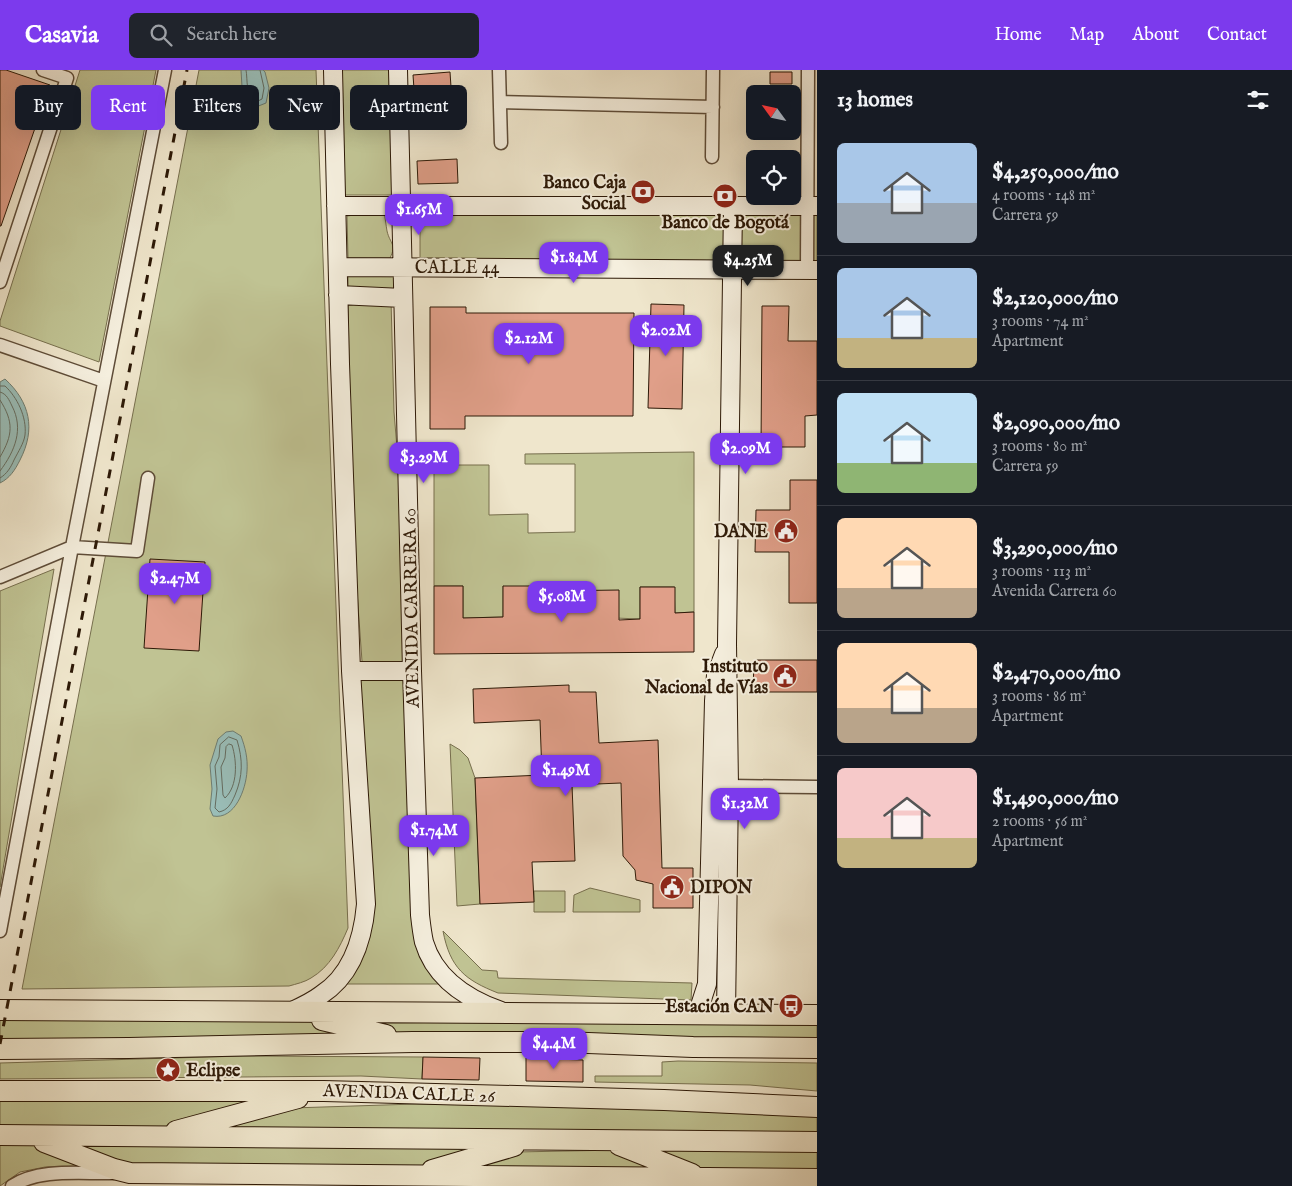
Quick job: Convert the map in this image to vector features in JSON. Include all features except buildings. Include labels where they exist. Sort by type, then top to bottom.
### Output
[{"type":"main road","points":[[0,1010],[817,1015]]},
{"type":"main road","points":[[290,1012],[413,1042]]},
{"type":"main road","points":[[0,1049],[413,1042],[562,1042],[693,1047],[817,1048]]},
{"type":"main road","points":[[152,1138],[324,1091]]},
{"type":"main road","name":"AVENIDA CALLE 26","points":[[0,1092],[324,1091],[664,1100],[817,1108]]},
{"type":"main road","points":[[9,1135],[152,1138],[817,1142]]},
{"type":"main road","points":[[9,1135],[45,1142],[108,1167],[130,1173],[411,1176],[450,1181],[817,1179]]},
{"type":"main road","points":[[411,1176],[538,1139]]},
{"type":"main road","points":[[608,1140],[714,1181]]},
{"type":"street","points":[[0,282],[67,78],[43,70]]},
{"type":"street","points":[[0,931],[72,547],[165,70]]},
{"type":"street","points":[[290,1012],[321,996],[343,976],[352,960],[364,927],[366,904],[351,671],[338,294],[333,70]]},
{"type":"street","name":"AVENIDA CARRERA 60","points":[[398,70],[412,671],[420,915],[424,941],[435,966],[449,983],[465,995],[506,1013]]},
{"type":"street","points":[[499,70],[502,143]]},
{"type":"street","points":[[712,157],[713,70]]},
{"type":"street","points":[[808,70],[812,104],[812,270]]},
{"type":"street","points":[[500,102],[713,107]]},
{"type":"street","points":[[336,206],[812,206]]},
{"type":"street","points":[[726,1014],[729,786],[727,644],[733,206]]},
{"type":"street","name":"CALLE 44","points":[[338,267],[812,270]]},
{"type":"street","points":[[338,294],[403,298]]},
{"type":"street","points":[[0,345],[104,381]]},
{"type":"street","points":[[0,577],[72,547],[137,551],[148,478]]},
{"type":"street","points":[[697,1014],[704,998],[708,972],[714,687],[716,675],[727,644]]},
{"type":"street","points":[[351,671],[412,671]]},
{"type":"street","points":[[729,786],[817,787]]},
{"type":"street","points":[[12,1186],[31,1178],[55,1174],[130,1173]]},
{"type":"street","points":[[284,1175],[306,1186]]},
{"type":"green space","points":[[80,70],[156,70],[153,85],[91,85],[91,130],[144,130],[99,362],[0,326],[61,130],[81,130],[81,85],[75,85]]},
{"type":"green space","points":[[199,70],[316,70],[317,85],[269,85],[269,130],[318,130],[348,928],[338,949],[324,968],[309,979],[289,986],[22,989],[187,130],[259,130],[259,85],[196,85]]},
{"type":"green space","points":[[340,70],[392,70],[392,85],[350,85],[350,130],[394,130],[396,195],[343,195]]},
{"type":"green space","points":[[384,211],[387,231],[393,247],[390,258],[348,258],[347,216]]},
{"type":"green space","points":[[420,213],[817,214],[817,263],[420,261]]},
{"type":"green space","points":[[348,274],[395,275],[394,290],[348,289]]},
{"type":"green space","points":[[348,300],[391,300],[394,412],[403,520],[406,656],[402,665],[366,664],[362,661],[352,522]]},
{"type":"green space","points":[[694,452],[694,612],[675,613],[674,587],[640,587],[640,619],[565,616],[503,586],[503,617],[463,618],[463,586],[434,586],[434,465],[489,465],[489,515],[528,514],[528,533],[575,532],[575,464],[525,464],[525,454]]},
{"type":"green space","points":[[54,569],[2,875],[0,887],[0,591]]},
{"type":"green space","points":[[403,678],[405,681],[414,912],[444,984],[343,984],[360,957],[360,679]]},
{"type":"green space","points":[[450,744],[468,758],[475,778],[480,904],[457,906]]},
{"type":"green space","points":[[590,888],[640,900],[640,912],[573,912],[574,895]]},
{"type":"green space","points":[[534,891],[565,891],[565,912],[534,912]]},
{"type":"green space","points":[[443,931],[482,970],[497,971],[498,978],[692,983],[691,1000],[498,993],[476,983],[461,971],[450,954]]},
{"type":"green space","points":[[0,1018],[295,1019],[329,1025],[362,1037],[0,1041]]},
{"type":"green space","points":[[353,1020],[817,1022],[817,1041],[398,1034]]},
{"type":"green space","points":[[243,1056],[423,1057],[422,1079],[361,1076],[0,1079],[0,1063]]},
{"type":"green space","points":[[662,1062],[817,1063],[817,1091],[750,1085],[595,1082],[595,1076],[662,1076]]},
{"type":"green space","points":[[278,1096],[159,1129],[0,1129],[0,1097]]},
{"type":"green space","points":[[415,1104],[556,1105],[817,1117],[817,1135],[206,1129],[292,1108]]},
{"type":"green space","points":[[66,1142],[487,1144],[412,1169],[128,1167]]},
{"type":"green space","points":[[0,1143],[28,1144],[60,1153],[94,1166],[45,1167],[20,1172],[0,1186]]},
{"type":"green space","points":[[641,1146],[817,1150],[817,1173],[704,1173]]},
{"type":"green space","points":[[621,1150],[670,1172],[455,1168],[515,1152]]},
{"type":"water","points":[[241,70],[263,70],[269,88],[266,103],[259,106],[259,85],[242,85]]},
{"type":"water","points":[[5,379],[20,397],[25,407],[29,427],[25,449],[20,460],[7,479],[0,483],[0,382]]},
{"type":"water","points":[[233,731],[241,736],[246,753],[246,778],[242,794],[233,808],[221,816],[213,816],[210,809],[212,789],[210,765],[218,739],[226,732]]},
{"type":"railway","points":[[0,1044],[187,70]]},
{"type":"place","name":"Banco Caja Social","points":[[643,192]]},
{"type":"place","name":"Banco de Bogotá","points":[[725,196]]},
{"type":"place","name":"DANE","points":[[786,531]]},
{"type":"place","name":"Instituto Nacional de Vías","points":[[785,676]]},
{"type":"place","name":"DIPON","points":[[672,887]]},
{"type":"place","name":"Estación CAN","points":[[791,1006]]},
{"type":"place","name":"Eclipse","points":[[168,1070]]}]
